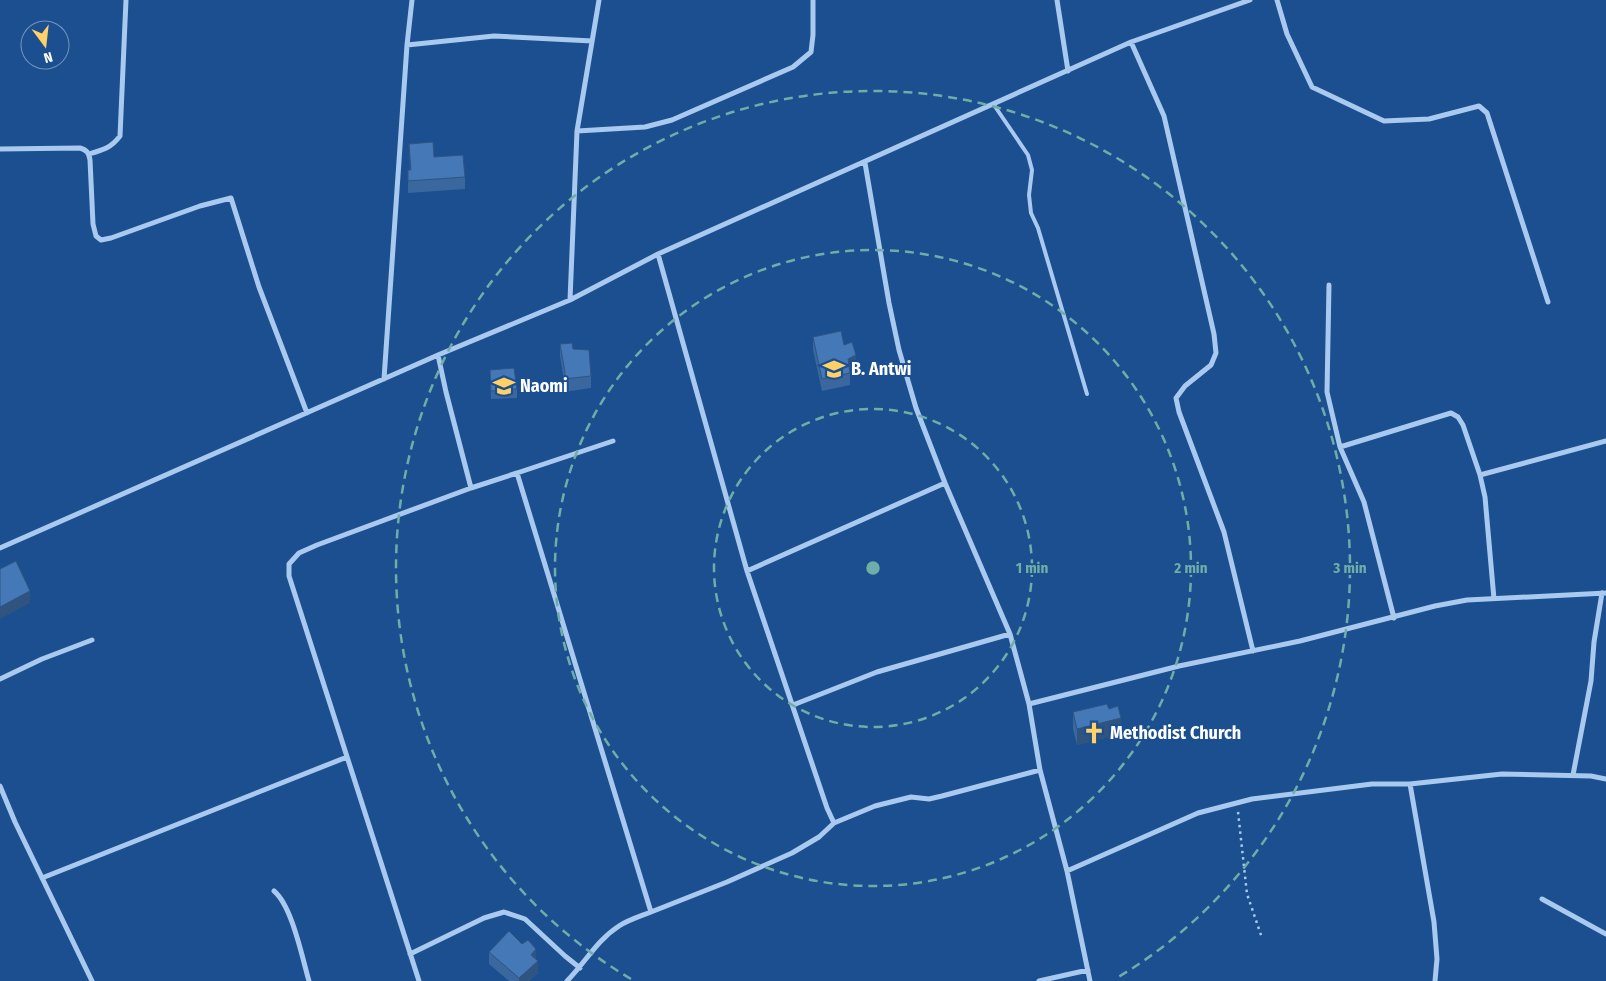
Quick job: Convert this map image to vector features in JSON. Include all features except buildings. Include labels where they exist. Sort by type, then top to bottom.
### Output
[{"type":"street","points":[[89,154],[114,145],[120,136],[126,0]]},
{"type":"street","points":[[384,380],[406,45],[412,0]]},
{"type":"street","points":[[570,300],[577,131],[600,0]]},
{"type":"street","points":[[577,131],[645,127],[672,120],[793,67],[811,52],[814,35],[813,0]]},
{"type":"street","points":[[1057,0],[1068,71]]},
{"type":"street","points":[[0,548],[438,355],[570,300],[658,254],[865,163],[1131,42],[1250,0]]},
{"type":"street","points":[[1277,0],[1287,34],[1312,87],[1384,121],[1429,119],[1480,106],[1487,112],[1548,302]]},
{"type":"street","points":[[406,45],[494,36],[592,41]]},
{"type":"street","points":[[1131,42],[1164,116],[1214,334],[1216,353],[1211,365],[1185,386],[1176,398],[1179,412],[1224,532],[1253,651]]},
{"type":"street","points":[[0,148],[80,148],[86,150],[89,154],[93,224],[96,236],[101,240],[200,206],[231,198],[259,287],[307,413]]},
{"type":"street","points":[[865,163],[899,350],[916,408],[945,483],[1010,634],[1029,704],[1040,770],[1067,871],[1090,981]]},
{"type":"street","points":[[658,254],[747,571],[827,808],[834,823]]},
{"type":"street","points":[[1329,285],[1327,392],[1340,447],[1364,502],[1394,618]]},
{"type":"street","points":[[438,355],[471,488]]},
{"type":"street","points":[[1340,447],[1450,413],[1458,417],[1463,425],[1485,496],[1494,599]]},
{"type":"street","points":[[419,981],[289,576],[289,564],[299,553],[317,544],[471,488],[613,441]]},
{"type":"street","points":[[1480,475],[1606,441]]},
{"type":"street","points":[[517,473],[651,912]]},
{"type":"street","points":[[747,571],[945,483]]},
{"type":"street","points":[[1029,704],[1179,666],[1394,618],[1435,606],[1467,600],[1604,593],[1594,642],[1591,681],[1573,775]]},
{"type":"street","points":[[793,705],[877,672],[1010,634]]},
{"type":"street","points":[[0,679],[42,659],[92,640]]},
{"type":"street","points":[[42,878],[347,757]]},
{"type":"street","points":[[567,981],[580,968],[598,944],[620,926],[792,853],[819,837],[834,823],[875,806],[902,799],[942,796],[1040,770]]},
{"type":"street","points":[[1067,871],[1198,813],[1252,799],[1372,784],[1410,784],[1502,774],[1573,775],[1606,779]]},
{"type":"street","points":[[1410,784],[1434,922],[1435,981]]},
{"type":"street","points":[[0,786],[92,981]]},
{"type":"street","points":[[274,891],[281,896],[288,910],[309,981]]},
{"type":"street","points":[[1542,900],[1606,934]]},
{"type":"street","points":[[410,954],[475,922],[504,912],[525,919],[580,968]]},
{"type":"street","points":[[1039,981],[1088,970]]},
{"type":"lane","points":[[994,104],[1028,155],[1032,170],[1029,195],[1031,213],[1038,228],[1087,394]]},
{"type":"path","points":[[1237,803],[1247,894],[1262,938]]},
{"type":"place","name":"B. Antwi","points":[[834,369]]},
{"type":"place","name":"Naomi","points":[[504,386]]},
{"type":"place","name":"Methodist Church","points":[[1094,733]]}]
